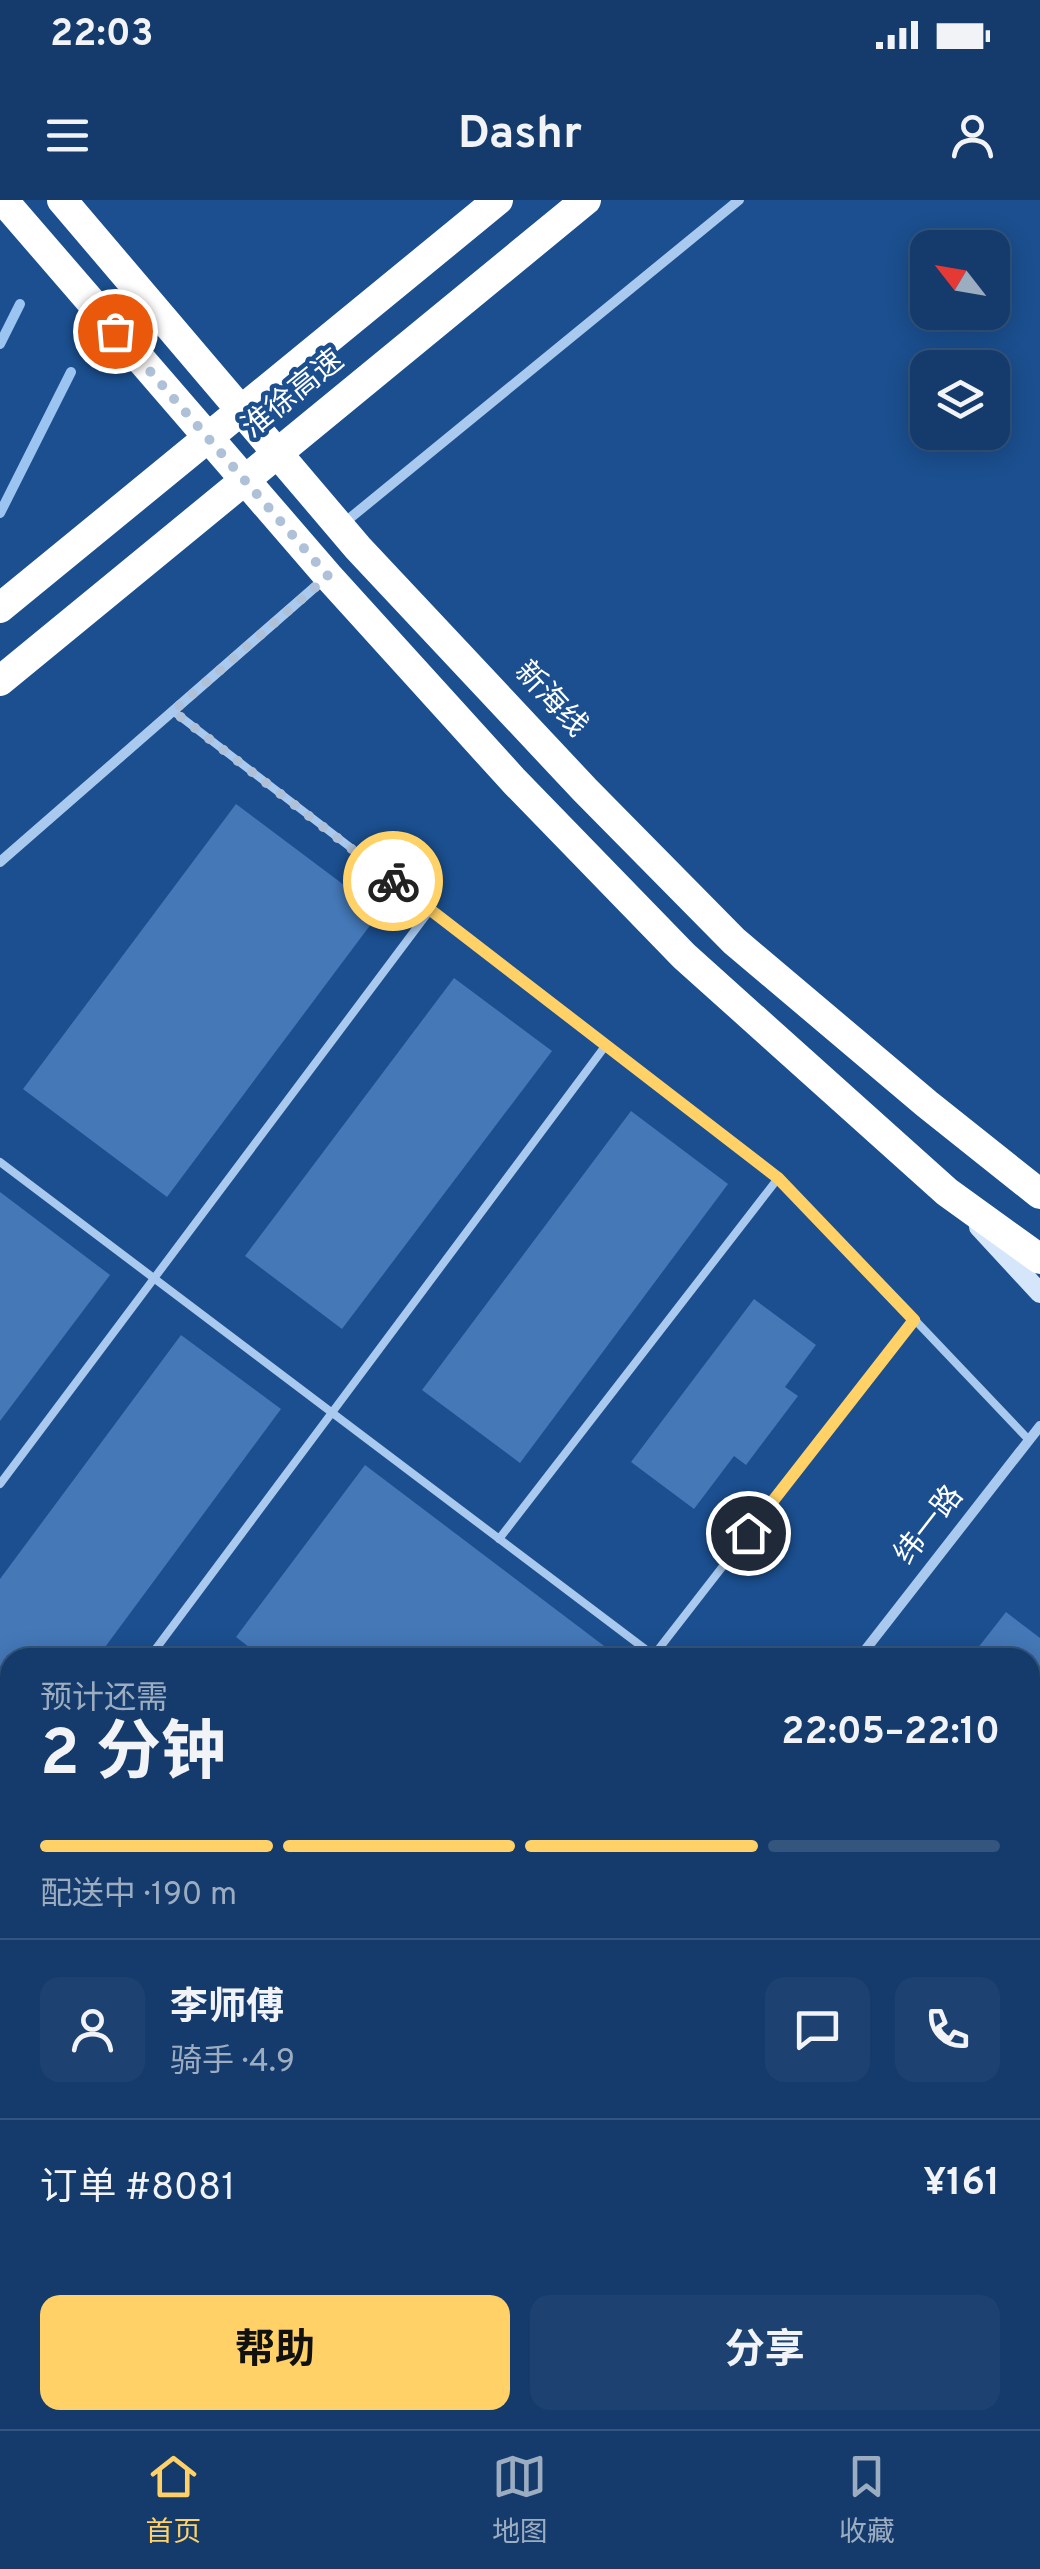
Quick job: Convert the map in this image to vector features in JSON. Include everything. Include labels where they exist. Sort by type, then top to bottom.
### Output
[{"type":"highway","points":[[3,200],[328,576],[514,781],[684,956],[947,1192],[1040,1259]]},
{"type":"highway","name":"新海线","points":[[62,200],[340,527],[586,790],[734,941],[1040,1194]]},
{"type":"highway","name":"淮徐高速","points":[[0,608],[498,200]]},
{"type":"highway","name":"淮徐高速","points":[[0,681],[586,200]]},
{"type":"main road","points":[[947,1192],[1040,1294]]},
{"type":"street","points":[[340,527],[739,200]]},
{"type":"street","points":[[0,862],[328,576]]},
{"type":"street","name":"纬一路","points":[[867,1648],[1040,1426]]},
{"type":"lane","points":[[173,711],[778,1178],[1029,1440]]},
{"type":"lane","points":[[0,1484],[430,910]]},
{"type":"lane","points":[[158,1648],[606,1045]]},
{"type":"lane","points":[[0,1162],[644,1648]]},
{"type":"lane","points":[[499,1538],[778,1178]]},
{"type":"lane","points":[[661,1648],[914,1320]]},
{"type":"building","points":[[236,804],[380,912],[167,1197],[23,1089]]},
{"type":"building","points":[[454,978],[552,1051],[342,1329],[245,1256]]},
{"type":"building","points":[[631,1111],[728,1184],[520,1463],[422,1390]]},
{"type":"building","points":[[0,1192],[110,1275],[0,1421]]},
{"type":"building","points":[[754,1299],[816,1345],[785,1387],[798,1396],[746,1465],[734,1456],[694,1509],[631,1462]]},
{"type":"building","points":[[181,1335],[281,1409],[104,1648],[0,1648],[0,1579]]},
{"type":"building","points":[[365,1465],[607,1648],[250,1648],[236,1637]]},
{"type":"building","points":[[1006,1612],[1040,1638],[1040,1648],[978,1648]]},
{"type":"waterway","points":[[0,344],[20,304]]},
{"type":"waterway","points":[[0,513],[71,372]]},
{"type":"way so far","points":[[115,331],[328,576],[173,711],[393,881]]},
{"type":"route","points":[[393,881],[778,1178],[914,1320],[748,1533]]}]
